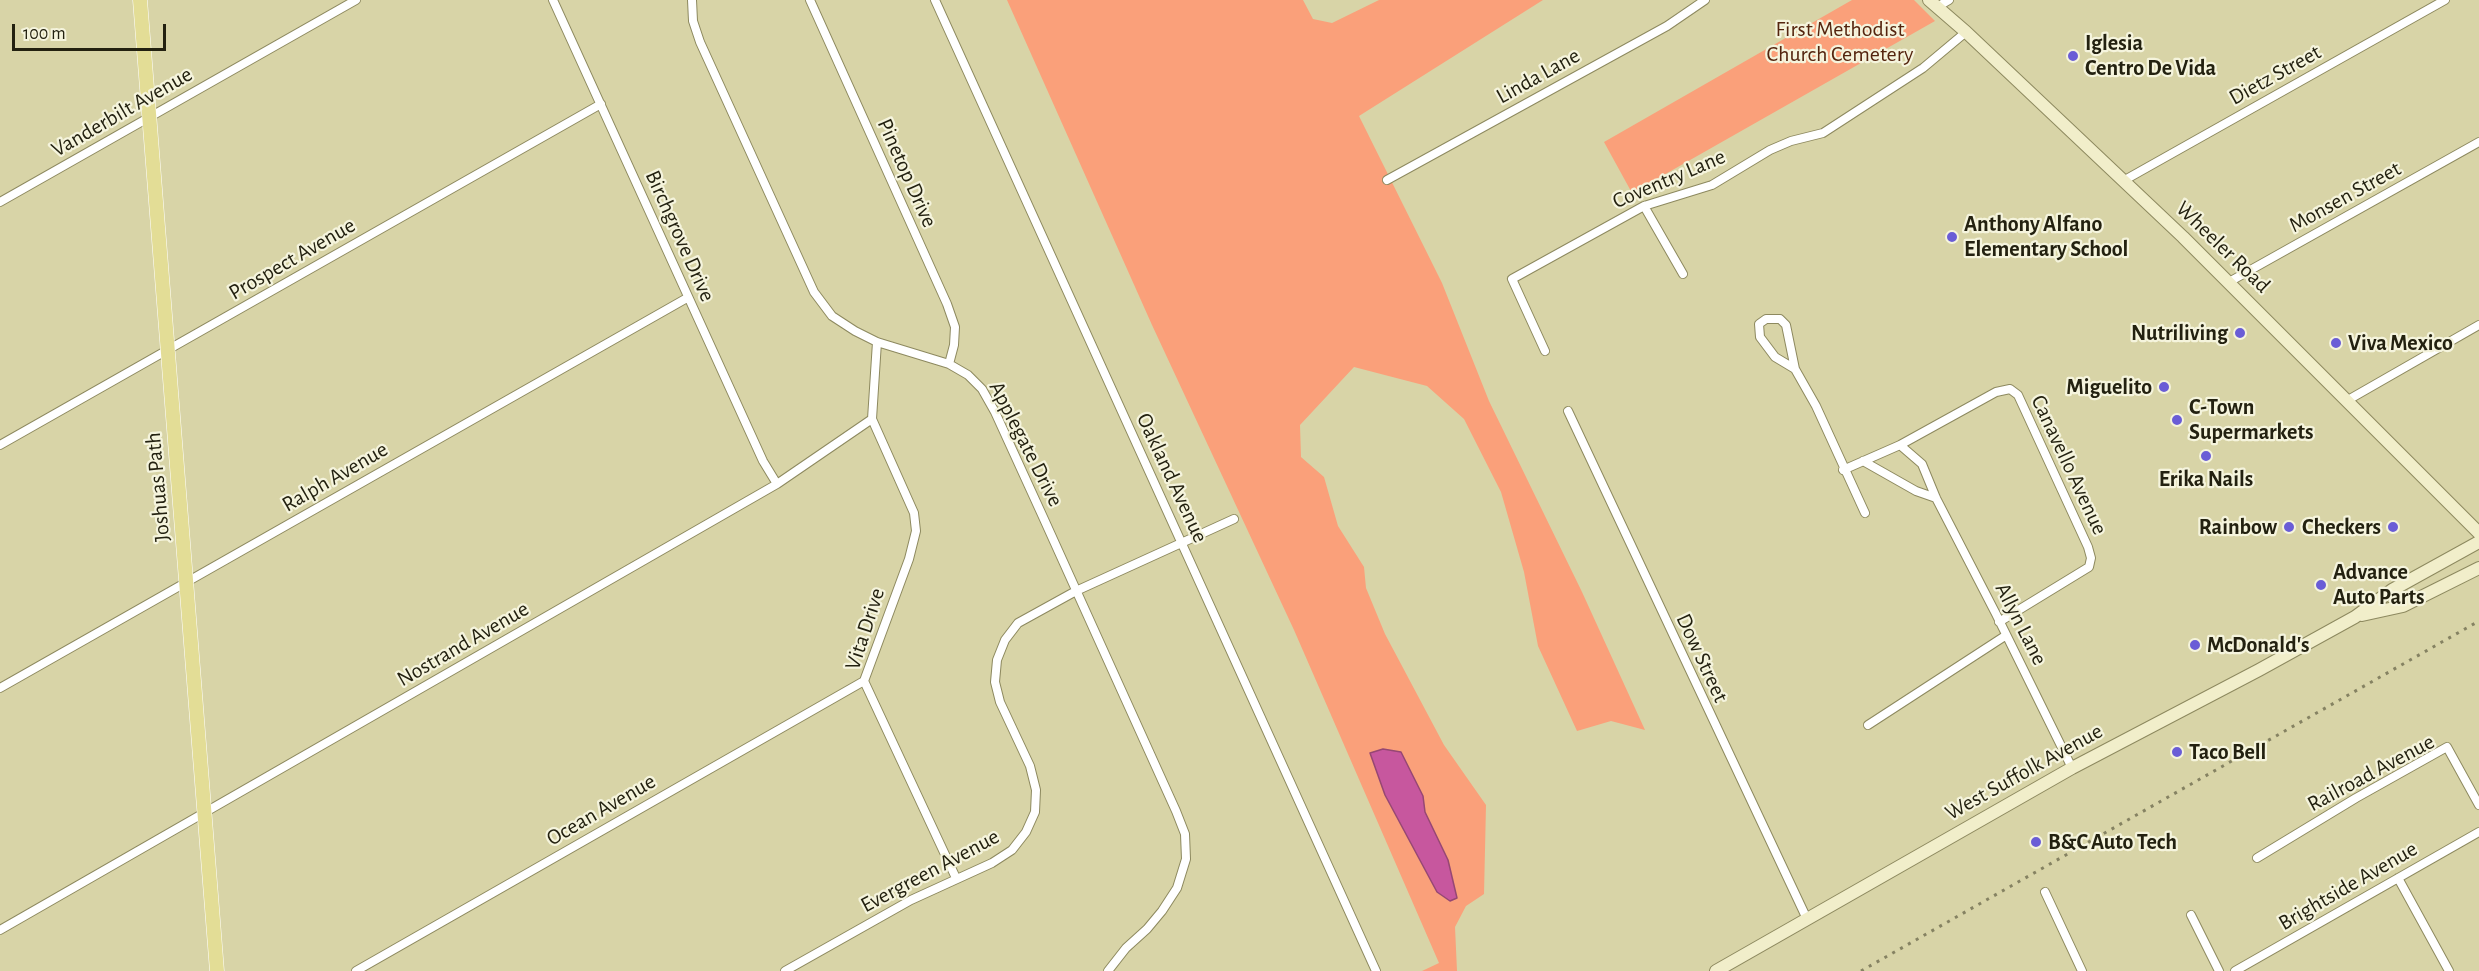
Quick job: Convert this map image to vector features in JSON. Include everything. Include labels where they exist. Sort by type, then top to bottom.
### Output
[{"type":"main road","name":"Joshuas Path","points":[[140,0],[217,971]]},
{"type":"main road","name":"Wheeler Road","points":[[1933,3],[2229,282],[2479,533]]},
{"type":"main road","name":"West Suffolk Avenue","points":[[1716,971],[2072,768],[2355,617],[2392,590],[2479,542]]},
{"type":"main road","name":"West Suffolk Avenue","points":[[2355,617],[2403,606],[2479,568]]},
{"type":"street","name":"Vanderbilt Avenue","points":[[0,202],[356,0]]},
{"type":"street","name":"Birchgrove Drive","points":[[553,0],[687,298],[763,461],[777,484]]},
{"type":"street","name":"Applegate Drive","points":[[692,0],[693,21],[700,42],[814,292],[832,316],[855,332],[877,342],[950,364],[968,375],[982,389],[995,412],[1185,834],[1186,860],[1177,888],[1162,911],[1147,929],[1126,948],[1108,971]]},
{"type":"street","name":"Pinetop Drive","points":[[810,0],[950,311],[955,327],[950,364]]},
{"type":"street","name":"Oakland Avenue","points":[[935,0],[1376,971]]},
{"type":"street","name":"Linda Lane","points":[[1388,180],[1667,26],[1705,0]]},
{"type":"street","points":[[1933,3],[1948,0]]},
{"type":"street","name":"Dietz Street","points":[[2123,181],[2445,0]]},
{"type":"street","name":"Coventry Lane","points":[[1545,351],[1512,279],[1644,206],[1712,185],[1770,150],[1791,141],[1823,133],[1923,68],[1966,32]]},
{"type":"street","name":"Prospect Avenue","points":[[0,445],[601,104]]},
{"type":"street","name":"Monsen Street","points":[[2229,282],[2479,142]]},
{"type":"street","points":[[1644,206],[1683,274]]},
{"type":"street","name":"Ralph Avenue","points":[[0,688],[687,298]]},
{"type":"street","points":[[1795,369],[1775,357],[1760,337],[1759,324],[1766,319],[1780,320],[1786,325],[1795,369],[1816,406],[1843,470],[1865,513]]},
{"type":"street","points":[[2348,400],[2479,325]]},
{"type":"street","points":[[873,419],[877,342]]},
{"type":"street","name":"Canavello Avenue","points":[[1843,470],[1900,445],[1996,392],[2010,389],[2018,395],[2091,558],[2089,567],[1999,622]]},
{"type":"street","name":"Dow Street","points":[[1568,411],[1807,919]]},
{"type":"street","name":"Nostrand Avenue","points":[[0,930],[777,484],[873,419]]},
{"type":"street","name":"Vita Drive","points":[[873,419],[914,513],[916,531],[909,559],[864,681],[956,878]]},
{"type":"street","name":"Allyn Lane","points":[[1900,445],[1922,464],[1936,498],[2072,768]]},
{"type":"street","points":[[1863,461],[1916,491],[1936,498]]},
{"type":"street","name":"Evergreen Avenue","points":[[784,971],[911,900],[992,863],[1012,850],[1026,832],[1035,812],[1036,789],[1030,766],[1000,702],[995,682],[998,660],[1005,640],[1018,623],[1076,591],[1234,519]]},
{"type":"street","points":[[1868,725],[2005,636]]},
{"type":"street","name":"Ocean Avenue","points":[[356,971],[864,681]]},
{"type":"street","name":"Railroad Avenue","points":[[2257,858],[2447,747],[2479,805]]},
{"type":"street","name":"Brightside Avenue","points":[[2235,971],[2479,832]]},
{"type":"street","points":[[2398,878],[2449,971]]},
{"type":"street","points":[[2045,892],[2082,971]]},
{"type":"street","points":[[2191,915],[2219,971]]},
{"type":"green space","points":[[1007,0],[1303,0],[1313,19],[1332,23],[1379,0],[1543,0],[1359,116],[1442,283],[1489,401],[1582,592],[1645,730],[1611,721],[1577,731],[1538,646],[1524,572],[1501,492],[1464,419],[1427,386],[1354,367],[1300,425],[1301,457],[1324,477],[1338,526],[1364,567],[1366,588],[1385,634],[1444,745],[1486,805],[1484,894],[1466,906],[1455,927],[1457,971],[1422,971],[1439,963],[1294,630],[1152,325]],"holes":[[[1385,795],[1423,796],[1425,812],[1448,860],[1457,898],[1450,901],[1437,892]]]},
{"type":"green space","name":"First Methodist Church Cemetery","points":[[1852,0],[1914,0],[1935,21],[1632,193],[1604,142]]},
{"type":"shaded area","points":[[1383,749],[1401,752],[1423,796],[1425,812],[1448,860],[1457,898],[1450,901],[1437,892],[1385,795],[1370,753]]},
{"type":"railway","points":[[1861,971],[2479,621]]},
{"type":"place","name":"Iglesia Centro De Vida","points":[[2073,56]]},
{"type":"place","name":"Anthony Alfano Elementary School","points":[[1952,237]]},
{"type":"place","name":"Nutriliving","points":[[2240,333]]},
{"type":"place","name":"Viva Mexico","points":[[2336,343]]},
{"type":"place","name":"Miguelito","points":[[2164,387]]},
{"type":"place","name":"C‑Town Supermarkets","points":[[2177,420]]},
{"type":"place","name":"Erika Nails","points":[[2206,456]]},
{"type":"place","name":"Rainbow","points":[[2289,527]]},
{"type":"place","name":"Checkers","points":[[2393,527]]},
{"type":"place","name":"Advance Auto Parts","points":[[2321,585]]},
{"type":"place","name":"McDonald's","points":[[2195,645]]},
{"type":"place","name":"Taco Bell","points":[[2177,752]]},
{"type":"place","name":"B&C Auto Tech","points":[[2036,842]]}]
